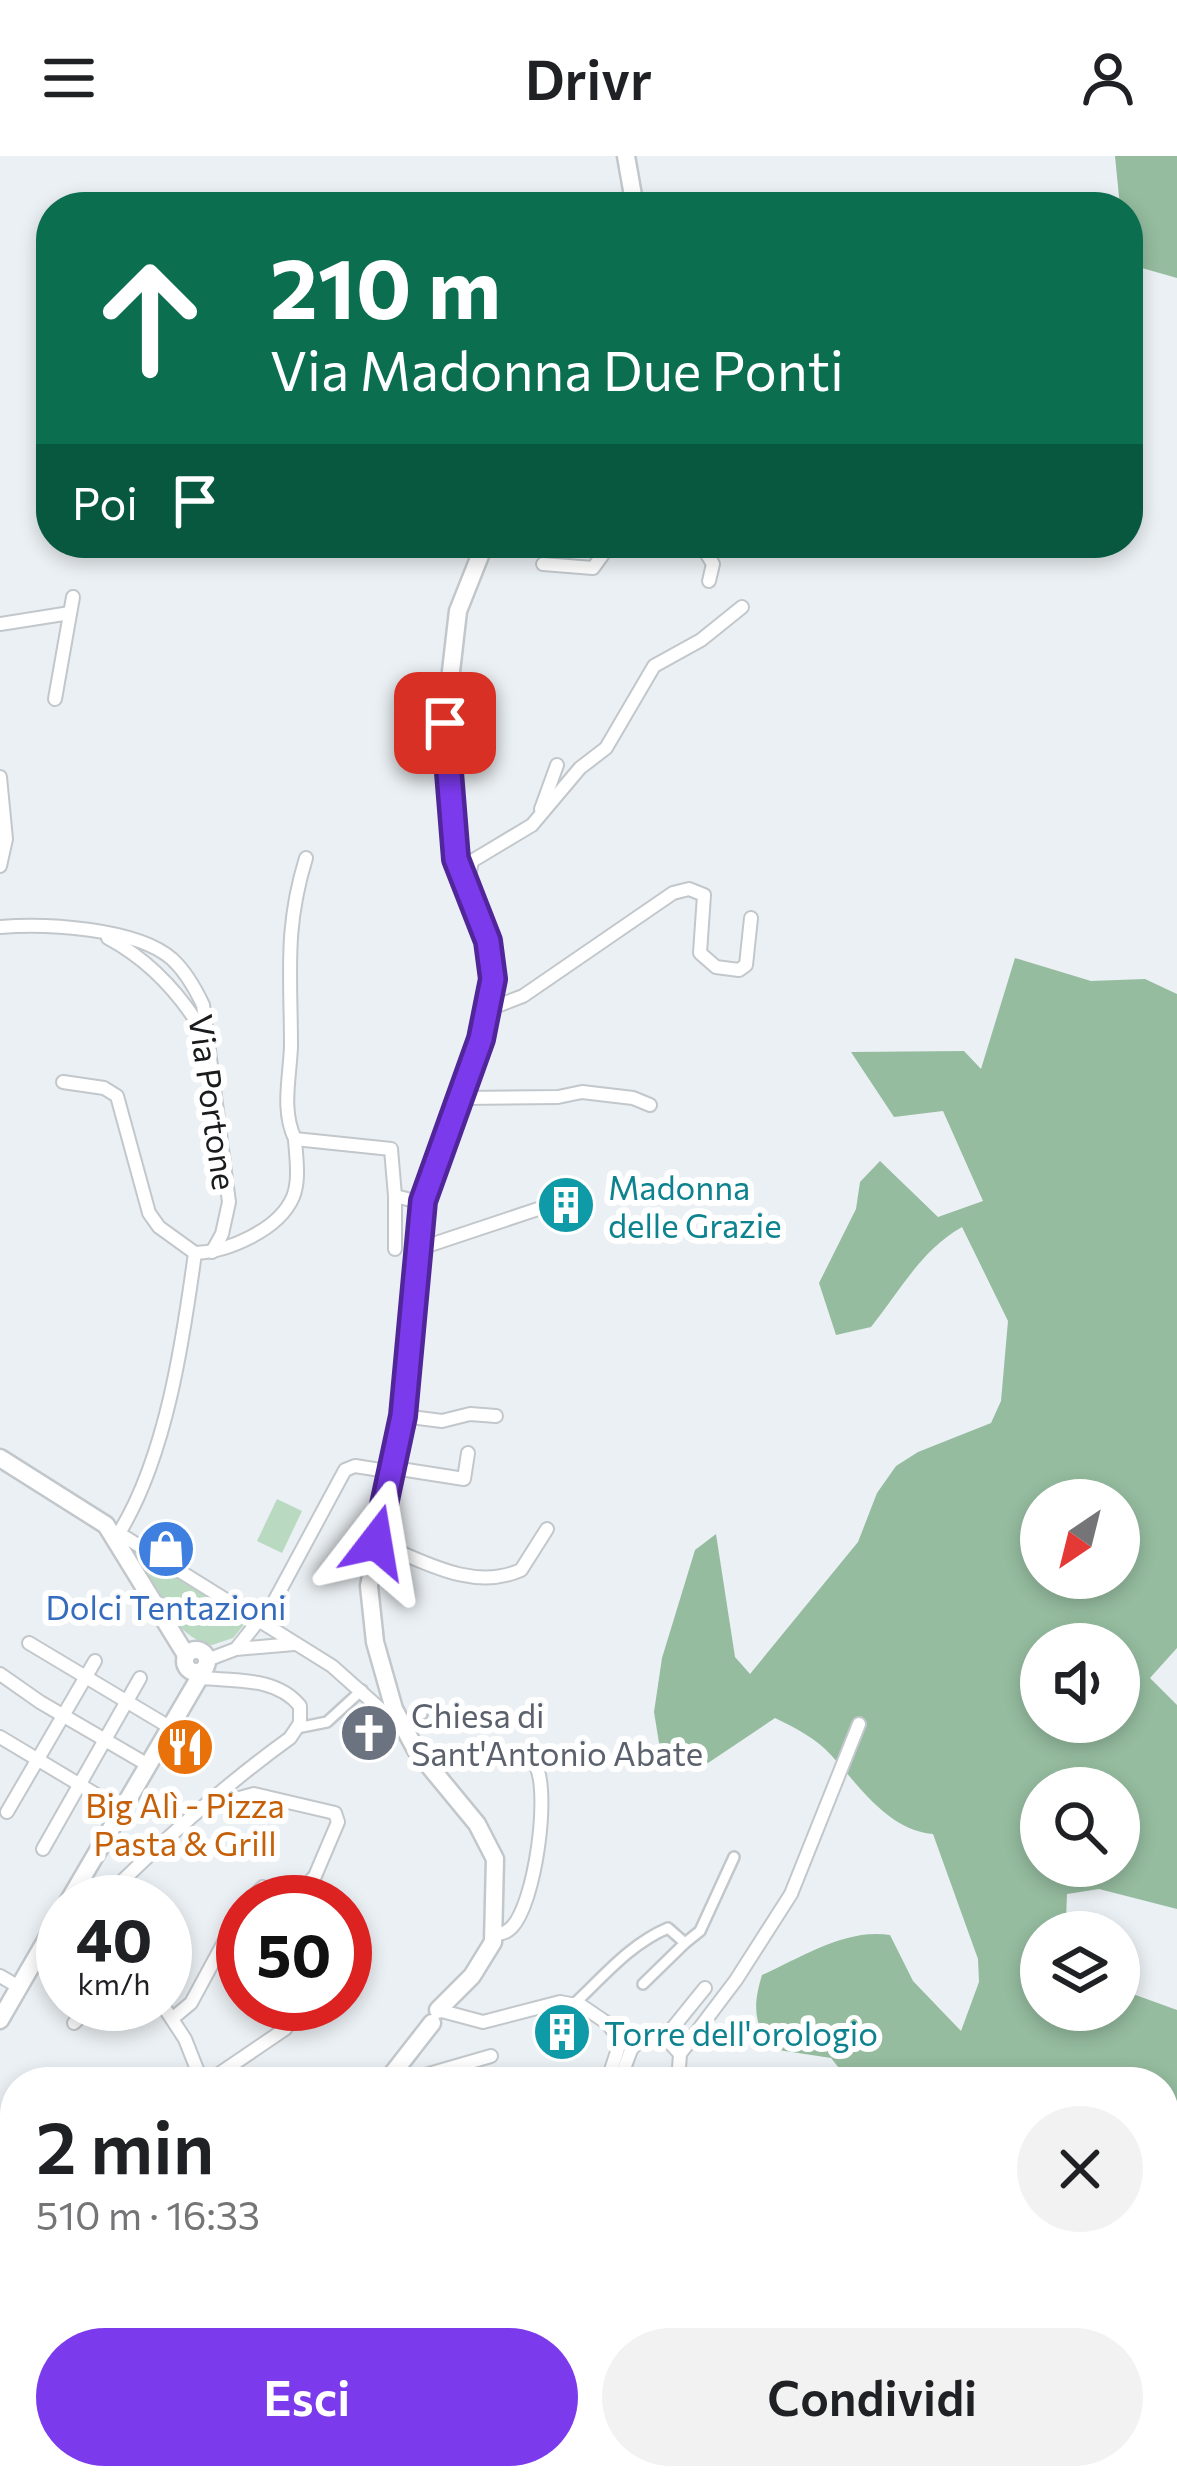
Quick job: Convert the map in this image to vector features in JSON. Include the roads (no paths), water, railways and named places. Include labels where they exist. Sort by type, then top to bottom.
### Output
[{"type":"main road","points":[[626,156],[632,192]]},
{"type":"main road","points":[[397,2067],[437,2012],[474,1973],[495,1935],[495,1859],[383,1674],[369,1605],[376,1542],[403,1416],[423,1202],[489,1009],[492,954],[455,853],[445,711],[458,611],[479,558]]},
{"type":"main road","points":[[0,1458],[112,1529],[197,1665],[187,1701],[84,1875]]},
{"type":"main road","points":[[0,2020],[36,1957]]},
{"type":"street","points":[[544,565],[593,568],[600,558]]},
{"type":"street","points":[[709,558],[713,564],[709,581]]},
{"type":"street","points":[[55,699],[73,597]]},
{"type":"street","points":[[467,895],[472,861],[532,825],[577,771],[610,743],[654,667],[701,640],[742,607]]},
{"type":"street","points":[[0,624],[70,614]]},
{"type":"street","points":[[532,825],[557,765]]},
{"type":"street","points":[[0,777],[6,829],[0,866]]},
{"type":"street","points":[[63,1082],[104,1088],[117,1096],[149,1214],[195,1253],[212,1252],[261,1229],[288,1206],[296,1185],[295,1139],[286,1106],[291,1051],[288,955],[293,906],[306,858]]},
{"type":"street","points":[[489,1009],[523,996],[633,917],[679,891],[692,889],[704,895],[700,953],[723,970],[746,965],[752,918]]},
{"type":"street","name":"Via Portone","points":[[0,927],[33,926],[124,937],[170,957],[192,982],[203,1005],[229,1202],[222,1234],[212,1252]]},
{"type":"street","points":[[100,934],[135,953],[178,993],[207,1038]]},
{"type":"street","points":[[460,1098],[558,1097],[578,1092],[633,1098],[650,1105]]},
{"type":"street","points":[[295,1139],[392,1149],[395,1249]]},
{"type":"street","points":[[395,1196],[423,1202]]},
{"type":"street","points":[[418,1249],[544,1207]]},
{"type":"street","points":[[195,1253],[180,1358],[160,1430],[135,1503],[112,1529],[410,1720]]},
{"type":"street","points":[[403,1416],[442,1421],[470,1414],[496,1416]]},
{"type":"street","points":[[197,1665],[236,1649],[266,1624],[346,1470],[356,1466],[469,1480],[468,1453]]},
{"type":"street","points":[[376,1542],[451,1573],[484,1578],[524,1568],[547,1529]]},
{"type":"street","points":[[266,1624],[270,1647]]},
{"type":"street","points":[[28,1643],[171,1728]]},
{"type":"street","points":[[236,1649],[295,1644]]},
{"type":"street","points":[[7,1812],[95,1660]]},
{"type":"street","points":[[197,1665],[282,1690],[300,1706],[298,1728]]},
{"type":"street","points":[[0,1674],[148,1765]]},
{"type":"street","points":[[127,1875],[298,1728],[327,1722],[361,1688],[383,1674]]},
{"type":"street","points":[[43,1849],[140,1678]]},
{"type":"street","points":[[679,2067],[680,2054],[736,1980],[791,1894],[859,1724]]},
{"type":"street","points":[[0,1737],[122,1810]]},
{"type":"street","points":[[495,1935],[512,1928],[531,1886],[542,1788],[536,1766]]},
{"type":"street","points":[[199,1810],[254,1794],[335,1813],[338,1822],[311,1875]]},
{"type":"street","points":[[643,1984],[700,1931],[734,1857]]},
{"type":"street","points":[[574,2004],[650,1936],[668,1928],[685,1942]]},
{"type":"street","points":[[192,2001],[216,1958]]},
{"type":"street","points":[[0,1976],[19,1987]]},
{"type":"street","points":[[626,2067],[638,2040],[678,2024],[705,1988]]},
{"type":"street","points":[[437,2012],[471,2021],[496,2020],[560,2002],[574,2004],[604,2020],[617,2037],[612,2067]]},
{"type":"street","points":[[180,2031],[198,2067]]},
{"type":"street","points":[[228,2067],[282,2031]]},
{"type":"street","points":[[661,2033],[680,2054]]},
{"type":"street","points":[[453,2067],[491,2056]]},
{"type":"place","name":"Madonna delle Grazie","points":[[566,1205]]},
{"type":"place","name":"Dolci Tentazioni","points":[[166,1549]]},
{"type":"place","name":"Chiesa di Sant'Antonio Abate","points":[[369,1733]]},
{"type":"place","name":"Big Alì - Pizza Pasta & Grill","points":[[185,1747]]},
{"type":"place","name":"Torre dell'orologio","points":[[562,2032]]}]
